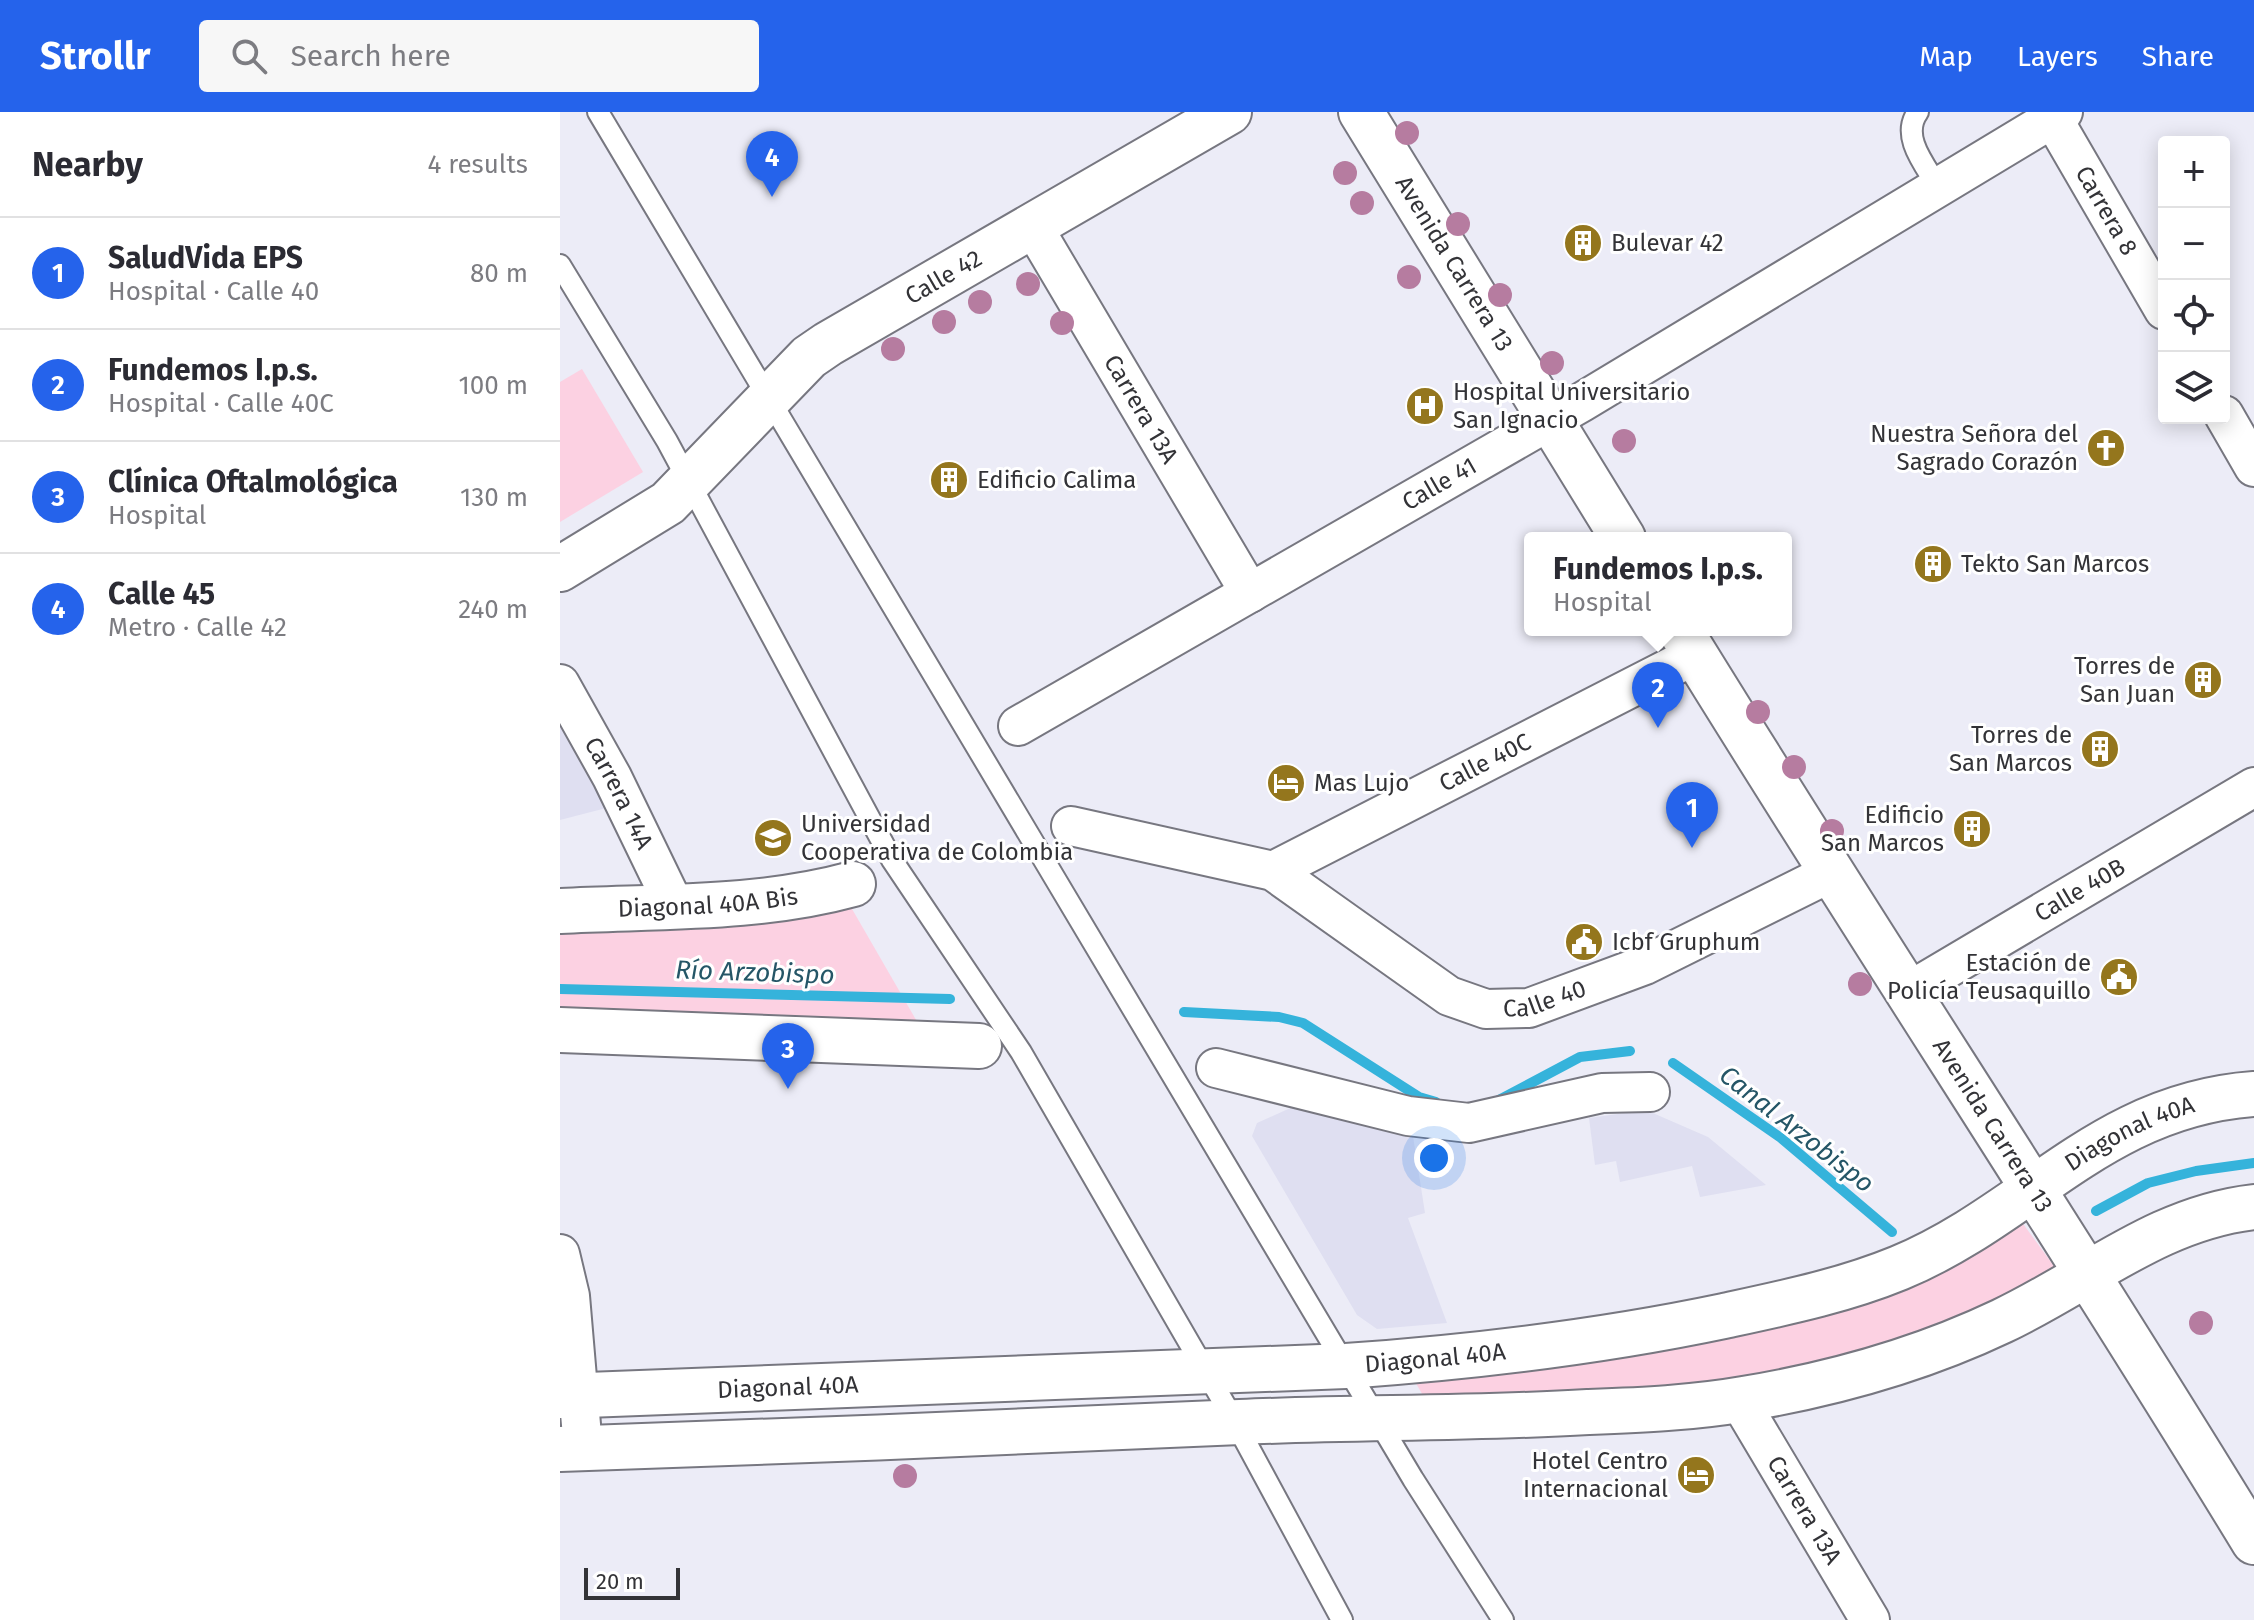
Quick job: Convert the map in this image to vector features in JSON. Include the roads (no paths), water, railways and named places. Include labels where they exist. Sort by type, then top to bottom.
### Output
[{"type":"street","name":"Calle 42","points":[[560,569],[655,513],[690,483],[809,357],[828,344],[1229,112]]},
{"type":"street","name":"Avenida Carrera 13","points":[[1361,112],[1619,532]]},
{"type":"street","name":"Calle 41","points":[[1018,726],[1551,420],[2055,114]]},
{"type":"street","name":"Carrera 8","points":[[2055,114],[2158,299]]},
{"type":"street","name":"Carrera 13A","points":[[1032,225],[1250,593]]},
{"type":"street","points":[[2229,424],[2254,467]]},
{"type":"street","name":"Avenida Carrera 13","points":[[1688,642],[1830,873],[2087,1273],[2254,1542]]},
{"type":"street","name":"Calle 40C","points":[[1273,871],[1688,642]]},
{"type":"street","name":"Carrera 14A","points":[[560,684],[612,777],[674,905]]},
{"type":"street","name":"Calle 40B","points":[[1906,993],[2254,787]]},
{"type":"street","points":[[1071,826],[1273,871]]},
{"type":"street","name":"Calle 40","points":[[1273,871],[1449,996],[1486,1009],[1529,1008],[1645,965],[1830,873]]},
{"type":"street","name":"Diagonal 40A Bis","points":[[560,911],[780,900],[853,884]]},
{"type":"street","points":[[560,1030],[979,1046]]},
{"type":"street","points":[[1216,1068],[1408,1116],[1469,1123],[1602,1093],[1650,1092]]},
{"type":"street","name":"Diagonal 40A","points":[[570,1396],[1346,1366],[1447,1358],[1658,1330],[1807,1299],[1900,1267],[1990,1219],[2098,1143],[2143,1120],[2254,1094]]},
{"type":"street","points":[[560,1254],[570,1296],[572,1449],[1235,1422],[1572,1413],[1739,1400],[1845,1380],[1945,1345],[2003,1321],[2150,1237],[2192,1219],[2254,1207]]},
{"type":"street","name":"Carrera 13A","points":[[1739,1400],[1870,1620]]},
{"type":"lane","points":[[598,112],[1377,1419],[1503,1620]]},
{"type":"lane","points":[[1918,112],[1910,127],[1911,137],[1938,187]]},
{"type":"lane","points":[[560,265],[690,483],[892,860],[1021,1052],[1235,1422],[1342,1620]]},
{"type":"waterway","name":"Río Arzobispo","points":[[560,989],[950,999]]},
{"type":"waterway","name":"Canal Arzobispo","points":[[1184,1012],[1279,1017],[1303,1023],[1419,1097],[1436,1102]]},
{"type":"waterway","name":"Canal Arzobispo","points":[[1499,1100],[1580,1057],[1630,1051]]},
{"type":"waterway","name":"Canal Arzobispo","points":[[1673,1063],[1781,1138],[1892,1232]]},
{"type":"waterway","name":"Canal Arzobispo","points":[[2096,1211],[2148,1183],[2196,1171],[2254,1163]]},
{"type":"place","name":"Calle 45","points":[[772,197]]},
{"type":"place","name":"Bulevar 42","points":[[1583,243]]},
{"type":"place","name":"Hospital Universitario San Ignacio","points":[[1425,406]]},
{"type":"place","name":"Nuestra Señora del Sagrado Corazón","points":[[2106,448]]},
{"type":"place","name":"Edificio Calima","points":[[949,480]]},
{"type":"place","name":"Tekto San Marcos","points":[[1933,564]]},
{"type":"place","name":"Torres de San Juan","points":[[2203,680]]},
{"type":"place","name":"Fundemos I.p.s.","points":[[1658,728]]},
{"type":"place","name":"Torres de San Marcos","points":[[2100,749]]},
{"type":"place","name":"Mas Lujo","points":[[1286,783]]},
{"type":"place","name":"Edificio San Marcos","points":[[1972,829]]},
{"type":"place","name":"Universidad Cooperativa de Colombia","points":[[773,838]]},
{"type":"place","name":"SaludVida EPS","points":[[1692,848]]},
{"type":"place","name":"Icbf Gruphum","points":[[1584,942]]},
{"type":"place","name":"Estación de Policía Teusaquillo","points":[[2119,977]]},
{"type":"place","name":"Clínica Oftalmológica","points":[[788,1089]]},
{"type":"place","name":"Hotel Centro Internacional","points":[[1696,1475]]}]
